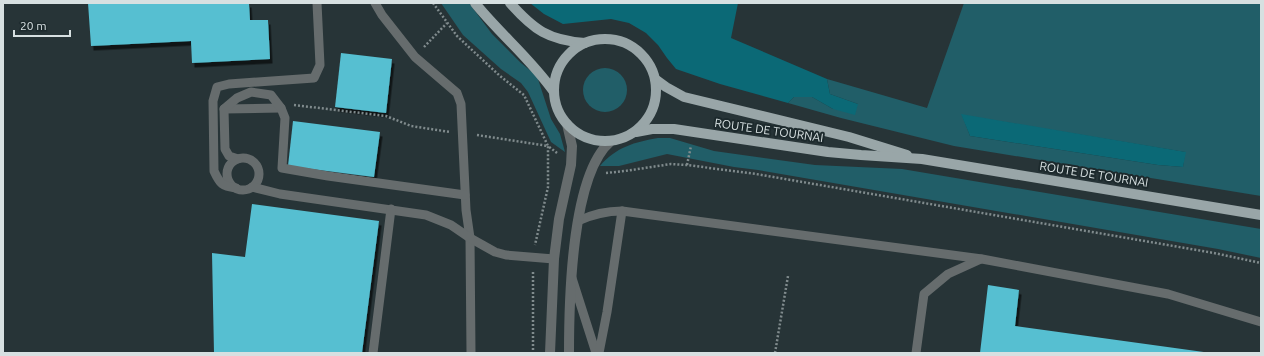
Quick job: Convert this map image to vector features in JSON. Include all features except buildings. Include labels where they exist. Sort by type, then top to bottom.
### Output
[{"type":"main road","name":"ROUTE DE TOURNAI","points":[[475,3],[498,30],[538,71],[554,92]]},
{"type":"main road","name":"ROUTE DE TOURNAI","points":[[510,3],[525,20],[542,33],[562,40],[584,43]]},
{"type":"main road","name":"ROUTE DE TOURNAI","points":[[636,132],[652,111],[656,99],[655,80],[651,67],[644,56],[628,45],[610,39],[584,43],[573,50],[560,66],[555,79],[554,92],[559,112],[566,124],[576,132],[587,138],[599,141],[611,141],[624,138],[636,132],[652,129],[674,129],[828,152],[922,159],[1261,215]]},
{"type":"main road","name":"ROUTE DE TOURNAI","points":[[655,80],[684,97],[849,137],[922,159]]},
{"type":"street","points":[[550,353],[554,259],[559,219],[571,164],[572,146],[566,124]]},
{"type":"street","points":[[569,353],[569,309],[578,221],[590,171],[601,152],[611,141]]},
{"type":"lane","points":[[317,3],[320,65],[314,78],[229,84],[217,87],[213,101],[214,171],[219,181],[225,187],[241,190],[252,188],[280,194],[426,215],[451,225],[495,252],[506,255],[554,259]]},
{"type":"lane","points":[[374,3],[415,57],[457,93],[461,104],[465,195],[470,238],[471,353]]},
{"type":"lane","points":[[224,109],[237,98],[251,92],[271,95],[281,109],[285,118],[282,168],[328,176],[465,195]]},
{"type":"lane","points":[[224,109],[281,109]]},
{"type":"lane","points":[[224,109],[225,149],[229,156],[238,159],[243,158],[252,160],[256,164],[259,175],[267,187],[280,194]]},
{"type":"lane","points":[[236,188],[229,181],[227,176],[230,165],[238,159]]},
{"type":"lane","points":[[252,188],[258,180],[259,175]]},
{"type":"lane","points":[[373,353],[391,209]]},
{"type":"lane","points":[[578,221],[603,212],[622,212],[982,259],[1168,294],[1261,322]]},
{"type":"lane","points":[[599,353],[607,312],[622,212]]},
{"type":"lane","points":[[916,353],[924,294],[948,274],[982,259]]},
{"type":"lane","points":[[572,275],[596,353]]},
{"type":"path","points":[[415,57],[448,23]]},
{"type":"path","points":[[281,109],[289,104],[386,116],[411,126],[548,146]]},
{"type":"path","points":[[756,174],[1206,251],[1261,263]]},
{"type":"path","points":[[775,353],[788,276]]},
{"type":"shaded area","points":[[441,3],[469,3],[492,34],[521,63],[537,76],[551,119],[560,134],[565,152],[551,142],[528,92],[521,83],[501,69],[463,35]]},
{"type":"shaded area","points":[[530,3],[738,3],[731,38],[827,79],[830,94],[858,104],[855,115],[833,109],[812,97],[794,97],[788,103],[720,84],[676,69],[658,45],[646,33],[629,23],[611,19],[563,24],[544,14]]},
{"type":"shaded area","points":[[964,3],[1261,3],[1261,196],[954,146],[841,118],[788,103],[794,97],[812,97],[833,109],[858,104],[830,94],[827,79],[927,108]],"holes":[[[962,115],[1185,152],[1183,167],[1158,165],[970,136]]]},
{"type":"shaded area","points":[[601,68],[609,68],[621,74],[627,86],[627,94],[621,106],[609,112],[601,112],[589,106],[583,94],[583,86],[589,74]]},
{"type":"shaded area","points":[[961,114],[1186,152],[1183,167],[1158,165],[970,136]]},
{"type":"shaded area","points":[[658,138],[670,138],[714,151],[815,165],[902,169],[1261,229],[1261,258],[1218,249],[734,167],[667,154],[619,166],[600,166],[613,154],[626,146],[641,141]]}]
